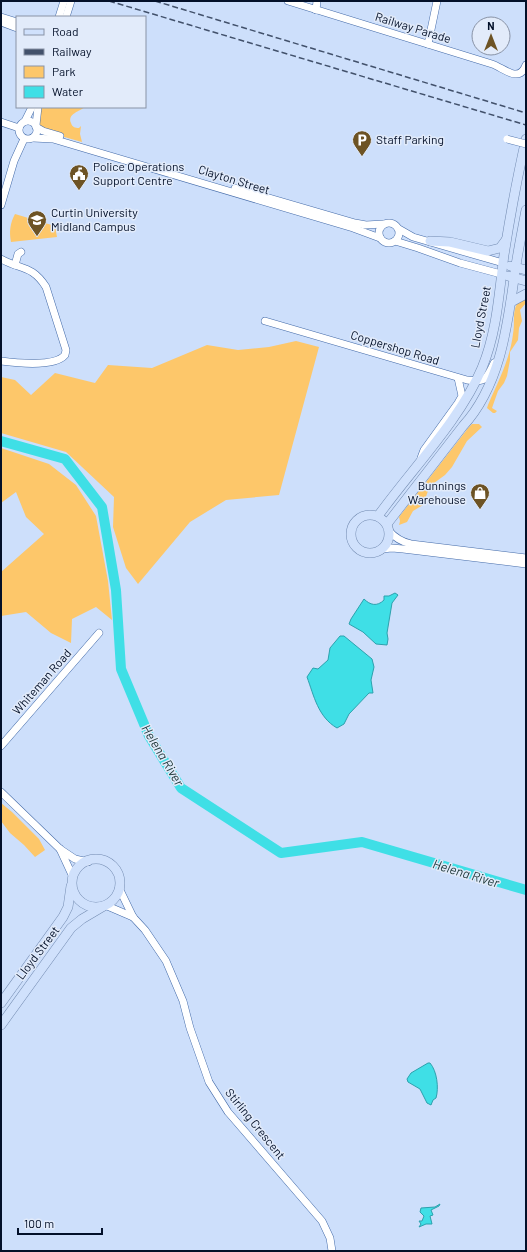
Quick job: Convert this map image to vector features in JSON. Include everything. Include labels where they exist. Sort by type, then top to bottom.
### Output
[{"type":"main road","name":"Lloyd Street","points":[[378,516],[455,415],[475,382],[485,360],[492,339],[506,240],[526,139]]},
{"type":"main road","points":[[388,528],[472,416],[488,388],[501,348],[511,302],[526,210]]},
{"type":"main road","points":[[430,241],[450,242],[488,251],[500,248],[506,240]]},
{"type":"main road","points":[[503,263],[526,270]]},
{"type":"main road","points":[[501,274],[526,281]]},
{"type":"main road","points":[[511,302],[526,294]]},
{"type":"main road","points":[[366,515],[378,516],[383,520],[388,528],[388,541],[382,549],[373,553],[363,552],[355,546],[351,537],[352,526],[356,521],[366,515]]},
{"type":"main road","points":[[101,860],[112,866],[119,878],[119,888],[115,898],[105,905],[97,907],[90,906],[83,904],[74,893],[72,886],[73,878],[79,867],[88,862],[101,860]]},
{"type":"main road","name":"Lloyd Street","points":[[1,1003],[63,918],[68,907],[73,878]]},
{"type":"main road","name":"Lloyd Street","points":[[1,1025],[71,928],[82,919],[105,905]]},
{"type":"street","points":[[59,16],[64,1]]},
{"type":"street","points":[[66,16],[71,1]]},
{"type":"street","name":"Railway Parade","points":[[288,1],[492,64],[511,74],[521,73],[526,65]]},
{"type":"street","points":[[316,10],[317,1]]},
{"type":"street","points":[[428,44],[437,1]]},
{"type":"street","points":[[1,17],[16,22]]},
{"type":"street","points":[[1,22],[16,28]]},
{"type":"street","points":[[24,139],[19,133],[19,128],[25,121],[32,108]]},
{"type":"street","points":[[24,139],[33,138],[36,134],[38,108]]},
{"type":"street","points":[[25,121],[31,121],[36,126]]},
{"type":"street","points":[[1,122],[19,128]]},
{"type":"street","name":"Clayton Street","points":[[36,126],[49,133],[355,223],[366,225],[383,224]]},
{"type":"street","name":"Clayton Street","points":[[33,138],[54,139],[353,228],[380,238]]},
{"type":"street","points":[[1,205],[3,189],[24,139]]},
{"type":"street","points":[[506,139],[526,144]]},
{"type":"street","points":[[501,274],[460,263],[395,241],[387,243],[380,238],[378,232],[383,224],[392,222],[397,225],[399,229],[413,237],[503,263]]},
{"type":"street","points":[[395,241],[399,237],[399,229]]},
{"type":"street","points":[[15,265],[18,254],[21,252]]},
{"type":"street","points":[[1,259],[35,273],[41,278],[46,287],[64,341],[65,355],[58,360],[49,362],[16,363],[1,361]]},
{"type":"street","name":"Coppershop Road","points":[[265,321],[305,334],[354,346],[475,382]]},
{"type":"street","points":[[475,382],[481,382],[486,379],[501,348]]},
{"type":"street","points":[[421,460],[424,450],[462,396],[458,378]]},
{"type":"street","points":[[388,528],[398,540],[411,544],[526,558]]},
{"type":"street","points":[[382,549],[404,549],[526,564]]},
{"type":"street","name":"Whiteman Road","points":[[1,746],[99,633]]},
{"type":"street","points":[[1,792],[60,849],[75,859],[88,862]]},
{"type":"street","points":[[60,849],[73,878]]},
{"type":"street","name":"Stirling Crescent","points":[[119,888],[133,917],[145,930],[166,961],[183,1001],[190,1028],[209,1082],[228,1112],[322,1221],[330,1238],[332,1251]]},
{"type":"street","name":"Stirling Crescent","points":[[105,905],[133,917]]},
{"type":"green space","points":[[38,108],[83,108],[72,115],[70,120],[74,127],[79,128],[81,126],[80,134],[82,142],[43,131],[36,120]]},
{"type":"green space","points":[[15,214],[55,226],[57,237],[11,242],[10,228]]},
{"type":"green space","points":[[523,298],[526,303],[520,310],[522,321],[519,328],[518,340],[510,352],[507,376],[498,391],[492,408],[497,411],[493,413],[487,408],[509,352],[514,329],[514,314],[516,305]]},
{"type":"green space","points":[[296,341],[319,347],[279,495],[226,500],[190,522],[138,584],[126,568],[113,527],[114,497],[66,452],[1,433],[1,377],[15,380],[31,395],[55,373],[95,383],[108,365],[152,368],[207,345],[238,350],[269,347]]},
{"type":"green space","points":[[472,424],[479,424],[482,427],[467,441],[452,467],[445,475],[434,483],[428,491],[423,505],[413,511],[407,522],[399,525],[399,517]]},
{"type":"green space","points":[[1,448],[49,464],[76,485],[96,516],[108,581],[112,620],[96,607],[72,619],[71,643],[51,633],[26,612],[1,616],[1,572],[44,534],[26,517],[16,492],[1,503]]},
{"type":"green space","points":[[1,803],[39,839],[45,850],[35,857],[10,833],[1,821]]},
{"type":"water","points":[[395,593],[398,595],[392,603],[387,633],[387,645],[376,644],[363,632],[349,624],[364,599],[371,604],[379,604],[384,600],[384,596],[389,596]]},
{"type":"water","points":[[340,636],[344,636],[372,659],[374,667],[371,680],[373,693],[369,693],[349,714],[344,724],[337,728],[325,718],[321,712],[307,677],[313,668],[318,669],[328,660],[330,648]]},
{"type":"water","points":[[430,1063],[434,1070],[437,1085],[436,1098],[433,1100],[431,1105],[427,1103],[420,1089],[408,1082],[407,1079],[411,1073]]},
{"type":"water","points":[[440,1204],[431,1210],[433,1215],[430,1216],[432,1224],[426,1224],[419,1227],[421,1224],[419,1221],[422,1221],[424,1216],[420,1212],[421,1208],[435,1207]]},
{"type":"waterway","name":"Helena River","points":[[1,441],[65,459],[102,507],[116,590],[121,669],[149,736],[181,788],[281,853],[362,842],[526,890]]},
{"type":"railway","points":[[109,1],[526,125]]},
{"type":"railway","points":[[155,1],[526,113]]},
{"type":"place","name":"Staff Parking","points":[[362,157]]},
{"type":"place","name":"Police Operations Support Centre","points":[[79,191]]},
{"type":"place","name":"Curtin University Midland Campus","points":[[37,237]]},
{"type":"place","name":"Bunnings Warehouse","points":[[480,510]]}]
